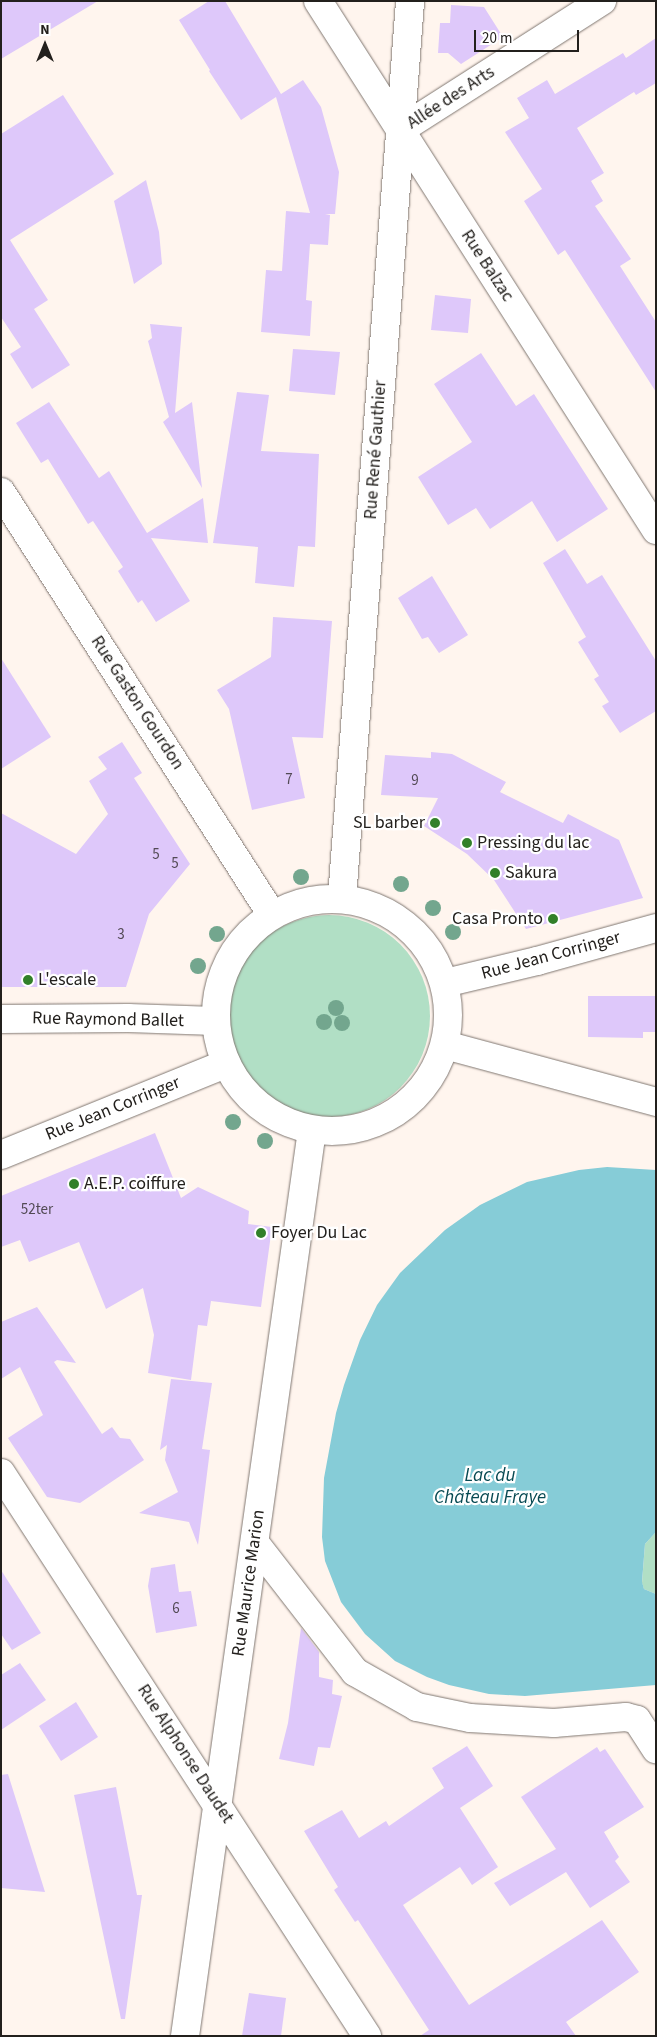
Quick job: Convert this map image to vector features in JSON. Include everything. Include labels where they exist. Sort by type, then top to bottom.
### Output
[{"type":"street","name":"Rue Balzac","points":[[318,1],[656,530]]},
{"type":"street","name":"Rue René Gauthier","points":[[342,898],[410,1]]},
{"type":"street","name":"Allée des Arts","points":[[400,130],[602,1]]},
{"type":"street","name":"Rue Gaston Gourdon","points":[[1,492],[272,915]]},
{"type":"street","points":[[342,898],[376,906],[407,925],[430,951],[445,983],[449,1014],[445,1045],[432,1077],[409,1103],[388,1117],[380,1122],[345,1131],[312,1130],[276,1118],[246,1095],[225,1064],[218,1043],[215,1021],[217,990],[228,960],[247,934],[272,915],[306,901],[342,898]]},
{"type":"street","name":"Rue Jean Corringer","points":[[445,983],[537,961],[656,928]]},
{"type":"street","name":"Rue Raymond Ballet","points":[[1,1019],[128,1018],[215,1021]]},
{"type":"street","points":[[445,1045],[656,1102]]},
{"type":"street","name":"Rue Jean Corringer","points":[[1,1155],[225,1064]]},
{"type":"street","name":"Rue Maurice Marion","points":[[186,2036],[312,1130]]},
{"type":"street","name":"Rue Alphonse Daudet","points":[[1,1473],[367,2036]]},
{"type":"street","points":[[255,1543],[355,1672],[417,1707],[470,1718],[554,1723],[626,1717],[637,1720],[656,1749]]},
{"type":"green space","points":[[329,915],[349,917],[376,927],[393,938],[407,952],[422,978],[428,996],[430,1016],[428,1036],[418,1063],[407,1080],[393,1094],[367,1109],[349,1115],[329,1117],[309,1115],[282,1105],[265,1094],[251,1080],[236,1054],[230,1036],[228,1016],[230,996],[240,969],[251,952],[265,938],[291,923],[309,917]]},
{"type":"green space","points":[[656,1532],[656,1594],[644,1589],[642,1583],[645,1544]]},
{"type":"water","name":"Lac du Château Fraye","points":[[607,1167],[656,1170],[656,1532],[645,1544],[642,1582],[644,1589],[656,1594],[656,1685],[525,1696],[489,1694],[449,1685],[427,1677],[395,1661],[365,1634],[341,1602],[325,1561],[322,1537],[324,1478],[336,1413],[344,1385],[360,1340],[377,1305],[400,1273],[445,1230],[480,1205],[527,1182],[579,1170]]},
{"type":"building","points":[[1,1],[98,1],[1,59]]},
{"type":"building","points":[[209,1],[225,1],[281,94],[303,80],[321,107],[339,172],[335,214],[325,214],[330,215],[328,245],[310,244],[306,300],[312,301],[310,336],[261,332],[266,270],[282,271],[286,211],[310,213],[276,97],[241,120],[179,20]]},
{"type":"building","points":[[451,5],[484,7],[503,37],[461,64],[448,53],[438,53],[440,23],[450,23]]},
{"type":"building","points":[[656,38],[656,83],[636,95],[634,92],[577,128],[604,173],[591,181],[603,201],[595,206],[631,259],[620,266],[656,322],[656,392],[565,250],[558,255],[524,201],[542,189],[505,132],[529,118],[517,98],[547,80],[555,94],[623,53],[626,58]]},
{"type":"building","points":[[63,95],[114,174],[10,240],[48,300],[34,309],[70,365],[32,389],[10,354],[21,347],[1,317],[1,134]]},
{"type":"building","points":[[146,180],[159,232],[162,264],[134,284],[114,201]]},
{"type":"building","points":[[435,295],[471,299],[468,333],[431,330]]},
{"type":"building","points":[[150,324],[182,327],[175,413],[192,402],[202,488],[163,422],[169,417],[148,341],[152,338]]},
{"type":"building","points":[[293,349],[340,352],[335,395],[289,391]]},
{"type":"building","points":[[481,353],[516,406],[534,394],[608,509],[557,542],[532,501],[490,529],[476,508],[448,525],[418,477],[472,442],[434,384]]},
{"type":"building","points":[[237,392],[269,395],[261,451],[319,454],[315,547],[298,546],[294,587],[255,583],[258,547],[213,543]]},
{"type":"building","points":[[49,402],[99,478],[109,471],[147,533],[203,498],[208,543],[151,538],[190,601],[156,622],[142,600],[138,603],[118,571],[123,567],[93,521],[88,524],[48,459],[41,463],[16,423]]},
{"type":"building","points":[[565,549],[587,584],[602,575],[656,661],[656,711],[620,733],[602,706],[609,702],[594,679],[599,676],[578,642],[586,637],[543,563]]},
{"type":"building","points":[[432,576],[468,635],[439,653],[428,637],[422,639],[398,598]]},
{"type":"building","points":[[273,617],[332,621],[323,738],[292,737],[305,798],[252,810],[229,709],[217,690],[271,657]]},
{"type":"building","points":[[1,658],[51,737],[1,769]]},
{"type":"building","points":[[122,742],[142,773],[134,778],[190,864],[149,914],[126,987],[1,987],[1,813],[76,854],[108,814],[89,781],[107,769],[98,757]]},
{"type":"building","points":[[431,752],[452,754],[506,782],[500,792],[563,823],[568,814],[619,840],[643,898],[526,929],[494,880],[467,854],[424,826],[438,798],[381,795],[385,755],[431,758]]},
{"type":"building","points":[[588,996],[656,996],[656,1032],[643,1032],[643,1038],[588,1037]]},
{"type":"building","points":[[155,1133],[181,1198],[198,1187],[249,1211],[248,1224],[272,1227],[261,1307],[211,1301],[207,1326],[198,1325],[191,1380],[148,1373],[154,1335],[143,1288],[106,1309],[79,1242],[29,1262],[20,1240],[1,1247],[1,1196]]},
{"type":"building","points":[[37,1307],[76,1363],[57,1360],[54,1362],[102,1434],[112,1427],[120,1438],[130,1439],[144,1460],[80,1503],[47,1497],[8,1438],[43,1415],[20,1367],[1,1379],[1,1322]]},
{"type":"building","points":[[171,1379],[212,1383],[202,1449],[210,1450],[198,1545],[189,1522],[139,1513],[178,1492],[165,1460],[167,1445],[160,1450]]},
{"type":"building","points":[[175,1564],[179,1592],[191,1591],[197,1626],[156,1633],[148,1586],[151,1568]]},
{"type":"building","points":[[1,1570],[41,1633],[12,1650],[1,1634]]},
{"type":"building","points":[[301,1628],[319,1652],[319,1677],[333,1680],[332,1694],[342,1696],[330,1748],[318,1747],[314,1766],[279,1759],[288,1723]]},
{"type":"building","points":[[20,1663],[46,1700],[1,1730],[1,1675]]},
{"type":"building","points":[[76,1702],[98,1737],[61,1761],[39,1726]]},
{"type":"building","points":[[467,1746],[493,1786],[460,1808],[498,1867],[472,1885],[460,1867],[403,1905],[469,2005],[602,1920],[639,1972],[566,2022],[576,2036],[420,2036],[429,2030],[358,1920],[355,1922],[334,1890],[338,1887],[304,1831],[342,1810],[359,1838],[386,1821],[389,1826],[444,1788],[432,1768]]},
{"type":"building","points":[[597,1747],[600,1752],[605,1749],[644,1807],[604,1832],[619,1857],[615,1861],[630,1882],[590,1908],[566,1872],[510,1906],[494,1883],[556,1849],[521,1797]]},
{"type":"building","points":[[8,1774],[45,1892],[1,1888],[1,1775]]},
{"type":"building","points":[[116,1787],[137,1895],[142,1895],[125,2019],[121,2019],[74,1795]]},
{"type":"building","points":[[249,1993],[286,1998],[281,2036],[242,2036]]},
{"type":"place","name":"SL barber","points":[[435,823]]},
{"type":"place","name":"Pressing du lac","points":[[467,843]]},
{"type":"place","name":"Sakura","points":[[495,873]]},
{"type":"place","name":"Casa Pronto","points":[[553,919]]},
{"type":"place","name":"L'escale","points":[[28,980]]},
{"type":"place","name":"A.E.P. coiffure","points":[[74,1184]]},
{"type":"place","name":"Foyer Du Lac","points":[[261,1233]]}]
